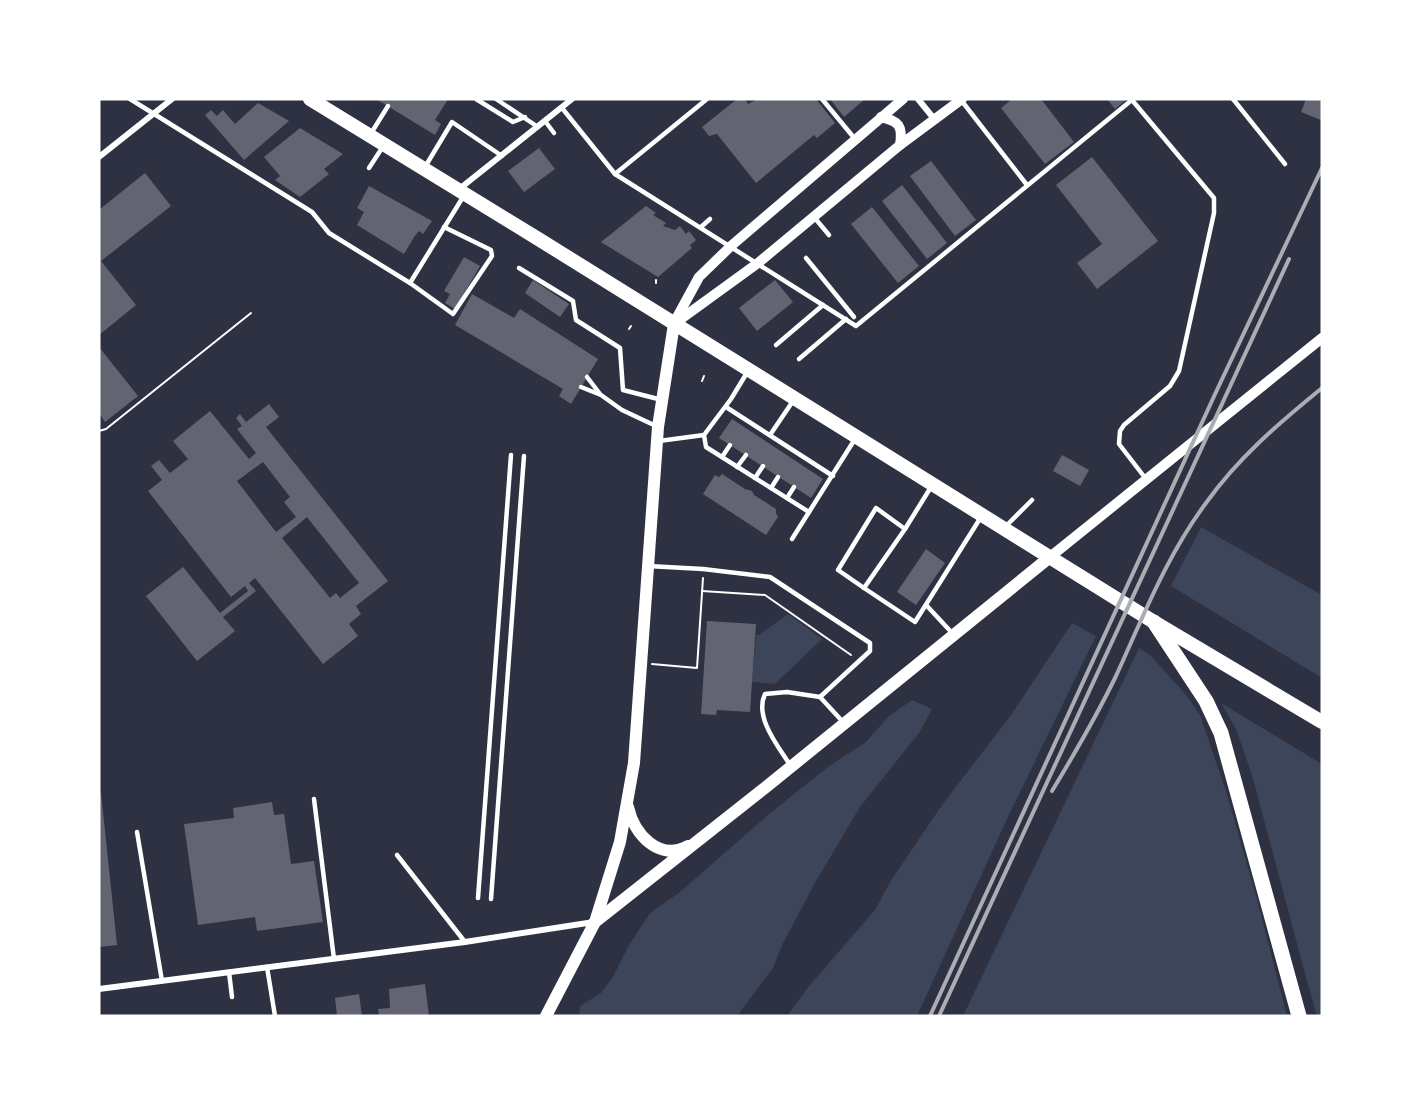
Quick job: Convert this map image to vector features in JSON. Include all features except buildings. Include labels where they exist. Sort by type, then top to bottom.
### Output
[{"type":"highway","points":[[1154,622],[1206,701],[1221,734],[1299,1016]]},
{"type":"main road","points":[[310,99],[1154,622],[1322,722]]},
{"type":"main road","points":[[546,1016],[595,922],[620,842],[634,763],[658,427],[674,324]]},
{"type":"main road","points":[[595,922],[792,767],[1050,557]]},
{"type":"main road","points":[[627,803],[637,832],[647,842],[662,849],[680,850],[700,840]]},
{"type":"street","points":[[99,157],[172,99]]},
{"type":"street","points":[[461,192],[572,99]]},
{"type":"street","points":[[674,324],[699,277],[731,246],[903,99]]},
{"type":"street","points":[[918,99],[934,120]]},
{"type":"street","points":[[674,324],[758,263],[900,145],[961,100]]},
{"type":"street","points":[[881,117],[892,120],[899,126],[902,134],[900,145]]},
{"type":"street","points":[[1050,557],[1322,338]]},
{"type":"street","points":[[99,989],[465,942],[595,922]]},
{"type":"lane","points":[[130,99],[312,212],[329,232],[411,283],[453,314],[492,256],[491,250],[487,247],[444,227]]},
{"type":"lane","points":[[476,99],[513,122],[525,117]]},
{"type":"lane","points":[[496,99],[538,127]]},
{"type":"lane","points":[[615,174],[707,99]]},
{"type":"lane","points":[[822,99],[855,140]]},
{"type":"lane","points":[[1233,99],[1285,164]]},
{"type":"lane","points":[[961,100],[1027,185]]},
{"type":"lane","points":[[562,108],[584,130],[615,174],[856,326],[1132,100],[1214,198],[1214,213],[1179,371],[1170,386],[1120,431],[1119,444],[1146,480]]},
{"type":"lane","points":[[369,136],[388,106]]},
{"type":"lane","points":[[545,121],[554,134]]},
{"type":"lane","points":[[423,169],[452,122],[502,156]]},
{"type":"lane","points":[[369,168],[384,145]]},
{"type":"lane","points":[[599,154],[604,150]]},
{"type":"lane","points":[[411,283],[444,227],[461,192]]},
{"type":"lane","points":[[814,217],[829,235]]},
{"type":"lane","points":[[700,227],[710,219]]},
{"type":"lane","points":[[806,258],[854,317]]},
{"type":"lane","points":[[519,268],[573,301],[576,320],[620,348],[623,390],[662,400]]},
{"type":"lane","points":[[879,297],[884,303]]},
{"type":"lane","points":[[776,345],[823,305]]},
{"type":"lane","points":[[799,359],[846,319]]},
{"type":"lane","points":[[657,442],[704,435],[726,407],[749,370]]},
{"type":"lane","points":[[587,377],[601,395]]},
{"type":"lane","points":[[581,387],[601,395],[622,410],[658,427]]},
{"type":"lane","points":[[770,435],[794,398]]},
{"type":"lane","points":[[726,407],[833,476]]},
{"type":"lane","points":[[743,427],[747,420]]},
{"type":"lane","points":[[758,436],[763,430]]},
{"type":"lane","points":[[704,435],[706,447],[808,512]]},
{"type":"lane","points":[[792,539],[856,437]]},
{"type":"lane","points":[[775,448],[780,441]]},
{"type":"lane","points":[[722,457],[730,445]]},
{"type":"lane","points":[[791,458],[795,452]]},
{"type":"lane","points":[[478,898],[511,455]]},
{"type":"lane","points":[[738,467],[746,455]]},
{"type":"lane","points":[[491,898],[524,456]]},
{"type":"lane","points":[[807,468],[811,462]]},
{"type":"lane","points":[[755,478],[763,466]]},
{"type":"lane","points":[[771,488],[778,477]]},
{"type":"lane","points":[[864,588],[905,529],[932,484]]},
{"type":"lane","points":[[787,498],[794,487]]},
{"type":"lane","points":[[1004,528],[1032,500]]},
{"type":"lane","points":[[905,529],[876,508],[837,570],[915,622],[982,515]]},
{"type":"lane","points":[[648,566],[703,569],[770,577],[870,643],[870,651],[820,697]]},
{"type":"lane","points":[[927,606],[954,635]]},
{"type":"lane","points":[[792,767],[766,726],[761,701],[765,694],[787,692],[820,697],[844,724]]},
{"type":"lane","points":[[314,799],[334,959]]},
{"type":"lane","points":[[137,832],[162,981]]},
{"type":"lane","points":[[397,855],[465,942]]},
{"type":"lane","points":[[267,968],[275,1016]]},
{"type":"lane","points":[[229,972],[232,997]]},
{"type":"path","points":[[99,431],[106,429],[251,313]]},
{"type":"path","points":[[702,381],[704,376]]},
{"type":"path","points":[[664,665],[697,668],[703,577]]},
{"type":"path","points":[[702,591],[765,595],[846,651]]},
{"type":"shaded area","points":[[1201,527],[1322,595],[1322,678],[1171,586]]},
{"type":"shaded area","points":[[788,614],[822,639],[775,684],[752,682],[756,635]]},
{"type":"shaded area","points":[[1072,623],[1096,636],[1007,819],[917,1016],[787,1016],[809,986],[875,910],[890,882],[942,805],[1011,715]]},
{"type":"shaded area","points":[[1139,648],[1151,656],[1187,696],[1200,715],[1226,791],[1287,1016],[963,1016]]},
{"type":"shaded area","points":[[912,700],[932,709],[919,733],[860,807],[815,883],[782,945],[773,968],[737,1016],[579,1016],[580,1006],[601,993],[614,975],[629,945],[650,913],[680,892],[769,814],[829,766],[866,742],[889,716]]},
{"type":"shaded area","points":[[1221,703],[1322,764],[1322,1016],[1317,1016],[1252,775],[1236,729]]},
{"type":"railway","points":[[930,1016],[1216,392],[1322,168]]},
{"type":"railway","points":[[939,1016],[1289,259]]},
{"type":"railway","points":[[1052,791],[1101,705],[1156,587],[1192,523],[1218,487],[1245,456],[1322,388]]}]
